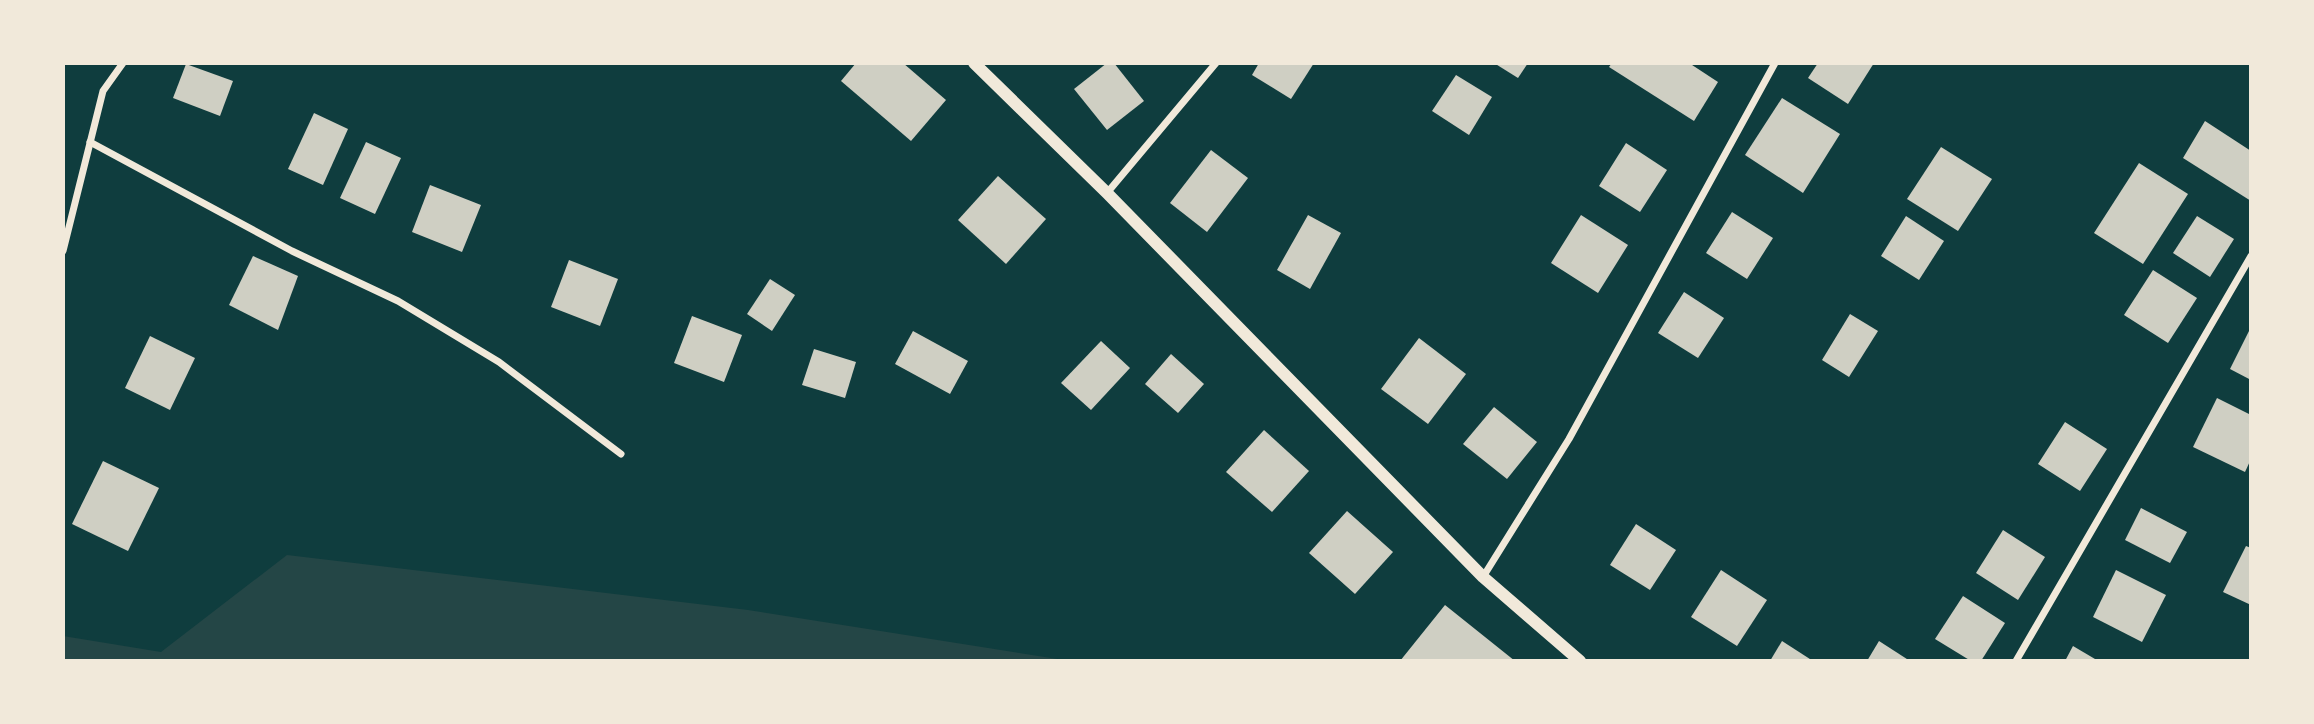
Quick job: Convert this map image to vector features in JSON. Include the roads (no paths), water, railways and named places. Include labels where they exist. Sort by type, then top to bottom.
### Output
[{"type":"street","points":[[63,251],[103,91],[122,63]]},
{"type":"street","points":[[974,63],[1107,193],[1483,577],[1580,661]]},
{"type":"street","points":[[1107,193],[1216,63]]},
{"type":"street","points":[[1483,577],[1569,439],[1775,63]]},
{"type":"street","points":[[90,142],[292,251],[398,301],[499,362],[621,454]]},
{"type":"street","points":[[2016,661],[2251,256]]}]
